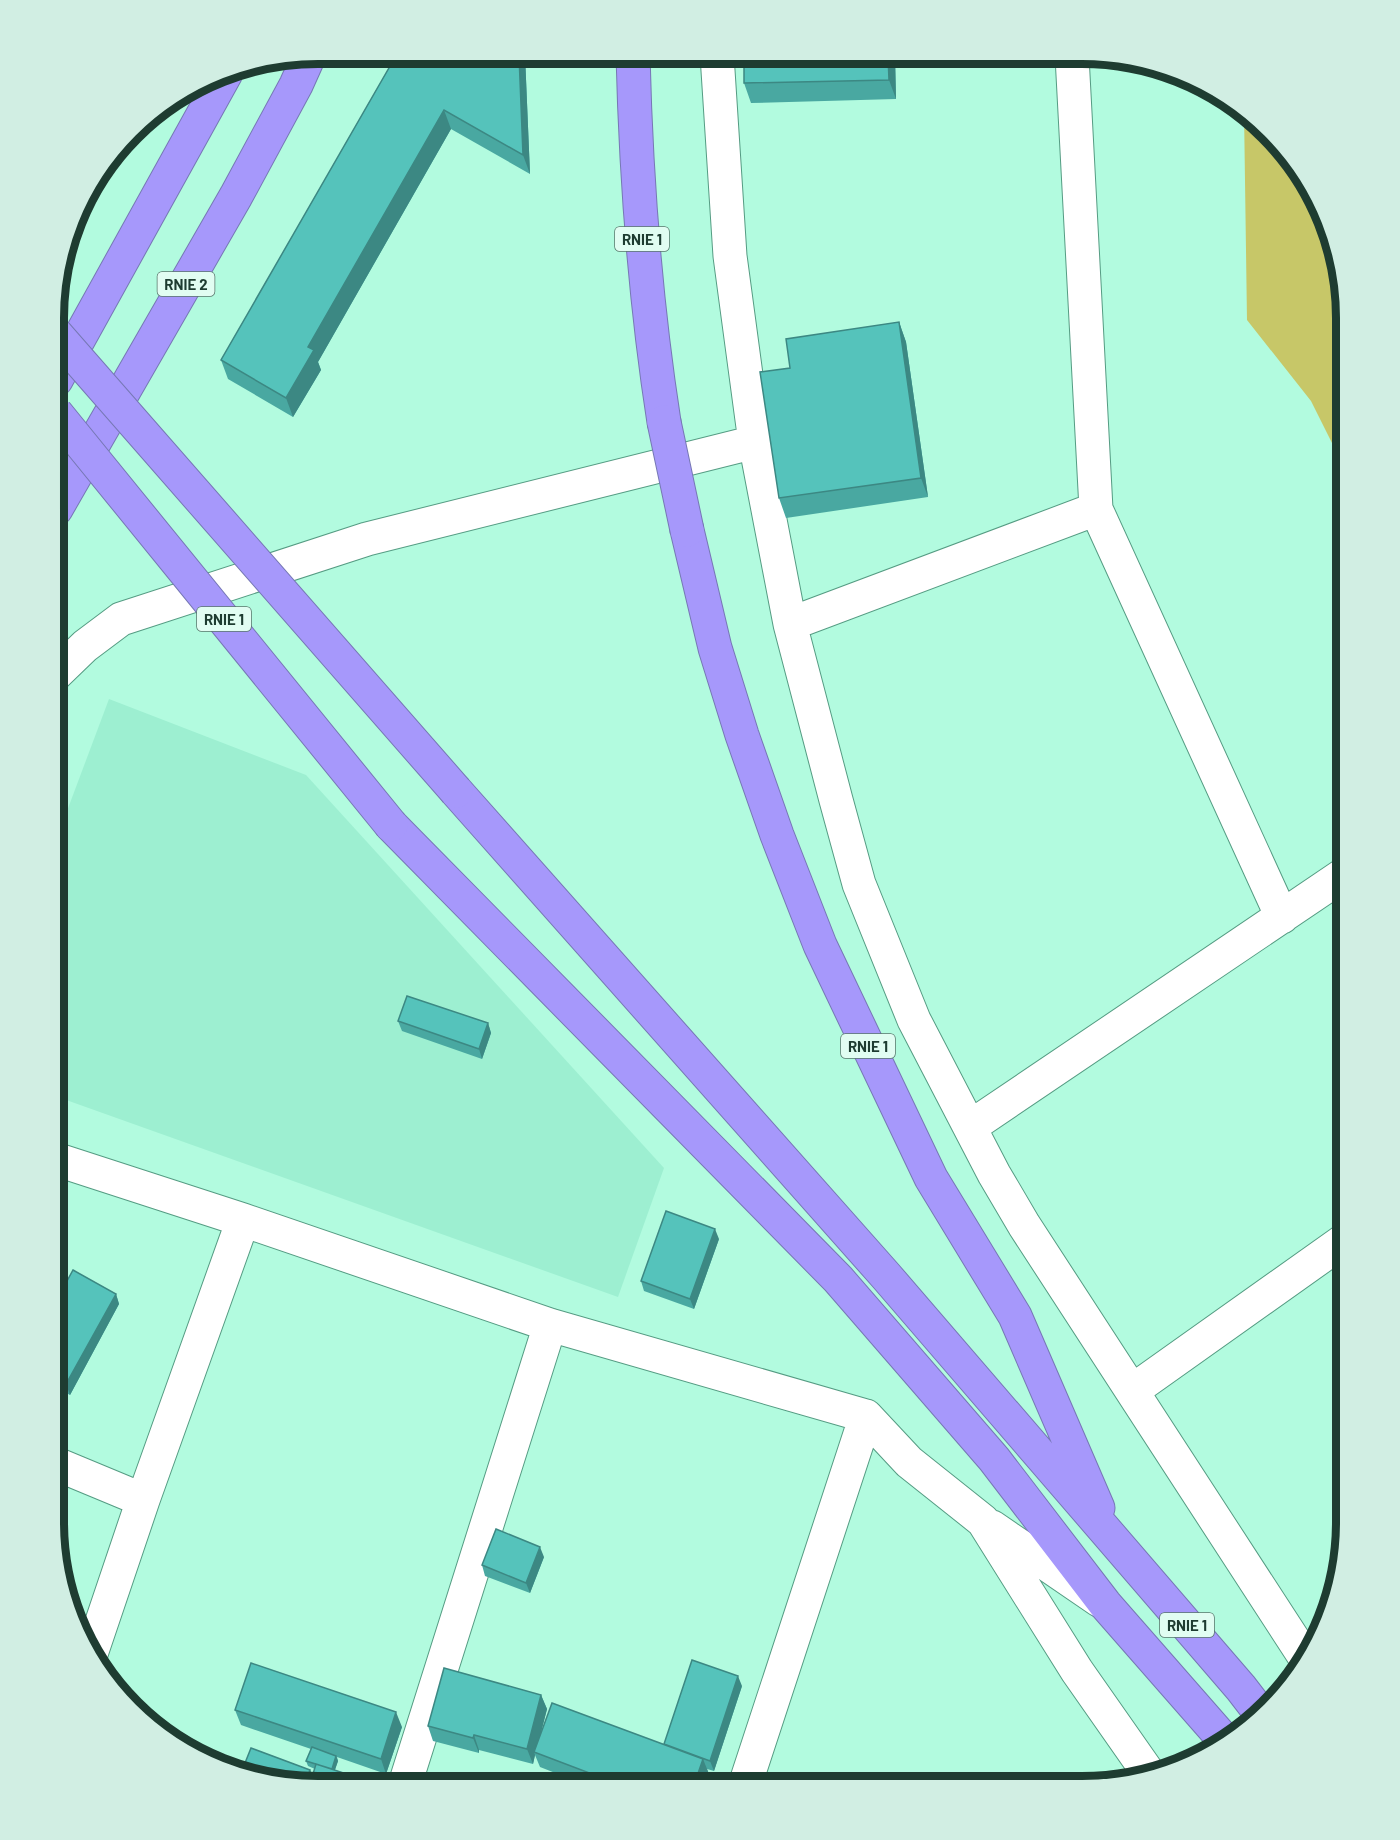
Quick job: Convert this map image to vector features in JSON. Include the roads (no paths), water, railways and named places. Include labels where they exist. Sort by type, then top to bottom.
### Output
[{"type":"highway","name":"RNIE 1","points":[[633,64],[642,238],[651,336],[664,422],[715,648],[777,835],[820,945],[932,1178],[1015,1316],[1111,1537],[1255,1706]]},
{"type":"highway","name":"RNIE 2","points":[[64,495],[236,196],[305,65]]},
{"type":"highway","points":[[64,365],[218,85]]},
{"type":"highway","points":[[64,343],[885,1276],[1111,1537]]},
{"type":"highway","name":"RNIE 1","points":[[64,423],[391,825],[838,1279],[994,1459],[1105,1604],[1220,1735]]},
{"type":"street","points":[[718,64],[730,255],[755,442],[790,624],[859,884],[914,1020],[994,1174],[1024,1225],[1300,1650]]},
{"type":"street","points":[[1072,64],[1096,509],[1282,917]]},
{"type":"street","points":[[64,666],[85,646],[121,619],[367,539],[755,442]]},
{"type":"street","points":[[790,624],[1096,509]]},
{"type":"street","points":[[970,1127],[1336,880]]},
{"type":"street","points":[[64,1162],[243,1220],[550,1325],[866,1416],[909,1462],[983,1521],[1105,1604]]},
{"type":"street","points":[[95,1641],[243,1220]]},
{"type":"street","points":[[1132,1390],[1336,1246]]},
{"type":"street","points":[[408,1776],[550,1325]]},
{"type":"street","points":[[748,1776],[866,1416]]},
{"type":"street","points":[[64,1467],[143,1500]]},
{"type":"street","points":[[983,1521],[1077,1671],[1145,1768]]}]
